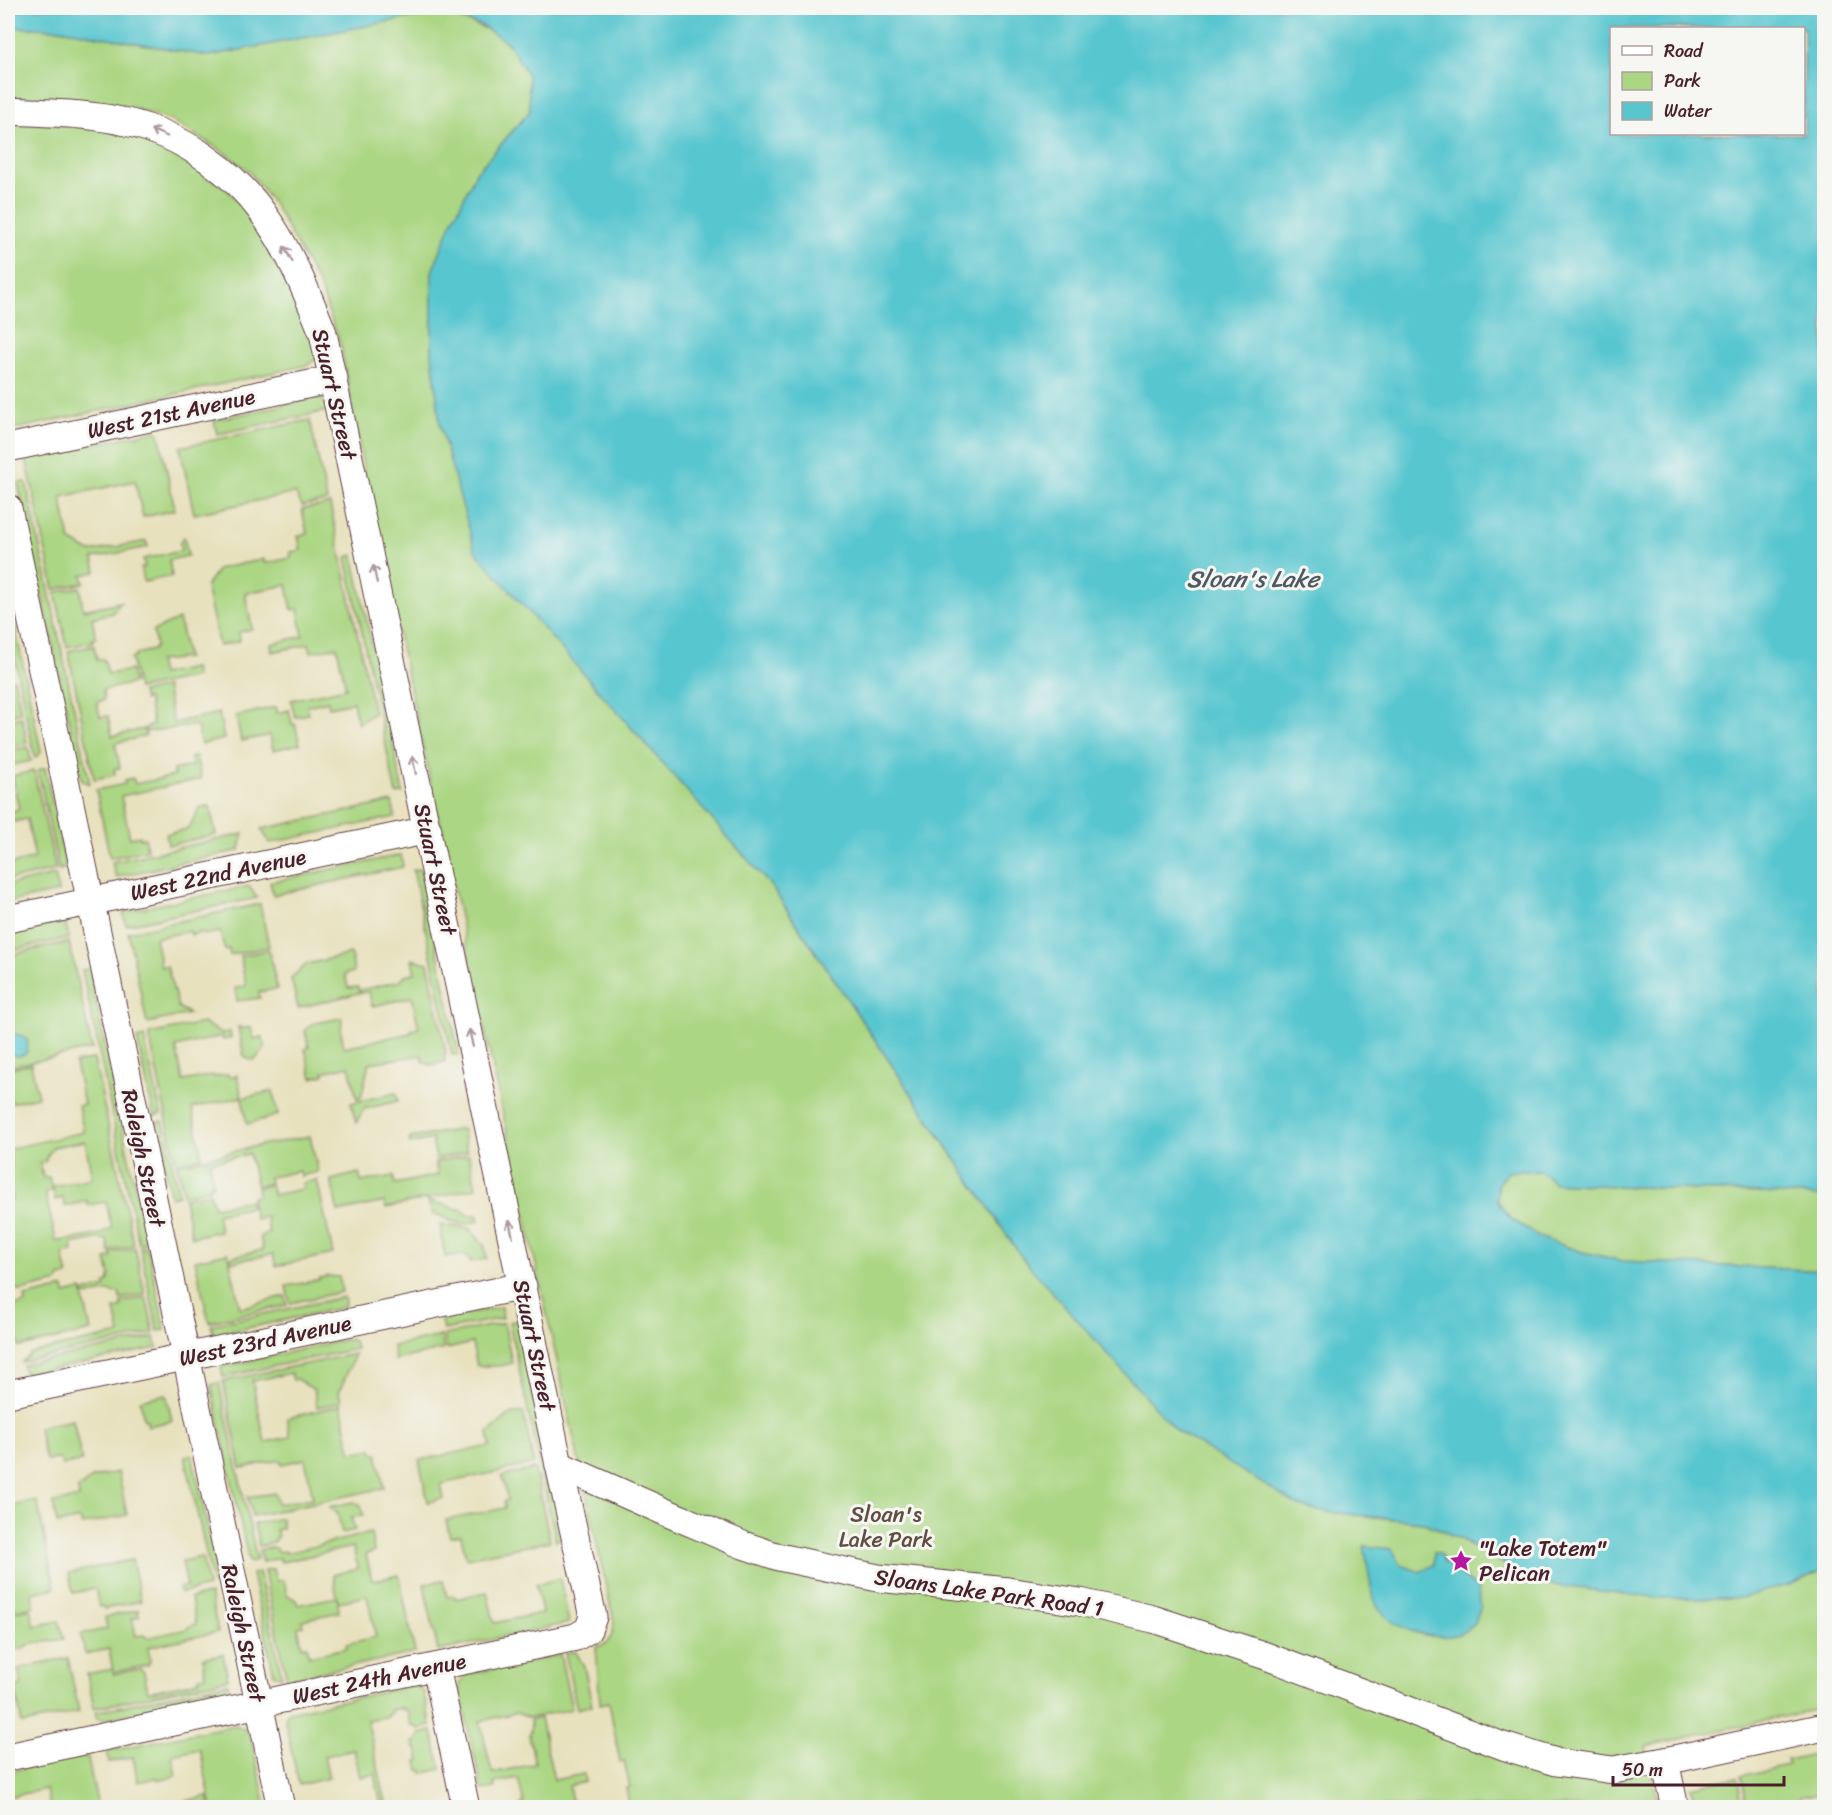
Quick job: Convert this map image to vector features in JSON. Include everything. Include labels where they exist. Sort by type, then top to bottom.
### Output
[{"type":"street","name":"Stuart Street","points":[[8,111],[101,117],[153,130],[182,143],[236,182],[269,220],[292,261],[313,307],[327,347],[334,379],[559,1465],[593,1610]]},
{"type":"street","name":"West 21st Avenue","points":[[8,448],[334,379]]},
{"type":"street","name":"Raleigh Street","points":[[8,508],[281,1808]]},
{"type":"street","name":"West 22nd Avenue","points":[[8,919],[428,830]]},
{"type":"street","name":"West 23rd Avenue","points":[[8,1395],[523,1286]]},
{"type":"street","name":"Sloans Lake Park Road 1","points":[[559,1465],[743,1545],[779,1557],[878,1578],[1008,1591],[1080,1602],[1153,1619],[1266,1656],[1503,1746],[1556,1762],[1613,1770],[1824,1727]]},
{"type":"street","name":"West 24th Avenue","points":[[8,1757],[576,1637],[588,1630],[593,1610]]},
{"type":"street","points":[[436,1666],[466,1808]]},
{"type":"street","points":[[1665,1761],[1675,1808]]},
{"type":"green space","name":"Sloan's Lake Park","points":[[448,15],[485,28],[496,34],[514,50],[528,73],[530,111],[476,173],[432,272],[432,353],[440,425],[771,886],[1023,1259],[1299,1506],[1320,1511],[1423,1522],[1461,1539],[1477,1550],[1789,1585],[1824,1570],[1824,1708],[1646,1746],[1659,1807],[630,1807],[626,1788],[630,1787],[624,1761],[620,1762],[609,1702],[600,1704],[596,1647],[605,1644],[610,1638],[614,1622],[371,509],[341,346],[319,285],[275,206],[249,171],[219,149],[172,121],[130,107],[89,102],[8,98],[8,27],[60,29],[208,56],[407,18]]},
{"type":"green space","points":[[8,122],[90,126],[164,145],[229,191],[265,236],[302,304],[317,358],[308,365],[20,428],[12,427],[8,422]]},
{"type":"green space","points":[[320,397],[332,410],[217,434],[214,420]]},
{"type":"green space","points":[[310,420],[327,501],[302,506],[295,493],[194,514],[180,447]]},
{"type":"green space","points":[[155,431],[159,434],[175,510],[143,517],[135,481],[61,497],[70,540],[90,552],[146,541],[148,547],[93,558],[96,572],[82,575],[84,583],[54,589],[26,458]]},
{"type":"green space","points":[[26,482],[90,784],[82,781],[18,483]]},
{"type":"green space","points":[[330,504],[374,713],[358,724],[353,702],[329,707],[328,701],[307,706],[308,714],[295,717],[291,700],[346,688],[337,647],[311,652],[309,644],[272,652],[271,644],[303,636],[298,609],[292,610],[287,585],[245,593],[252,629],[239,632],[240,641],[219,646],[206,586],[218,569],[264,559],[264,563],[267,563],[291,558],[290,552],[301,550],[298,536],[307,534],[302,509]]},
{"type":"green space","points":[[184,537],[188,556],[169,560],[172,576],[144,582],[141,568],[145,567],[143,559],[181,551],[180,542]]},
{"type":"green space","points":[[353,555],[403,793],[396,794],[346,557]]},
{"type":"green space","points":[[80,587],[83,610],[121,602],[112,613],[92,618],[96,638],[92,639],[93,642],[67,647],[55,592]]},
{"type":"green space","points":[[8,593],[41,752],[35,758],[8,627]]},
{"type":"green space","points":[[179,619],[187,658],[158,661],[161,675],[194,668],[196,677],[138,689],[131,658],[136,657],[136,654],[153,650],[156,646],[153,631]]},
{"type":"green space","points":[[94,646],[97,660],[104,659],[108,674],[131,670],[134,683],[103,690],[104,700],[97,702],[100,717],[108,716],[112,736],[144,729],[146,736],[115,743],[120,768],[114,769],[115,775],[94,779],[68,651]]},
{"type":"green space","points":[[14,679],[21,712],[8,715],[8,681]]},
{"type":"green space","points":[[166,687],[173,723],[219,713],[224,739],[201,744],[197,725],[146,732],[145,728],[153,725],[148,699],[144,700],[142,692]]},
{"type":"green space","points":[[276,707],[278,713],[289,710],[300,744],[273,750],[270,735],[241,741],[236,716]]},
{"type":"green space","points":[[22,717],[27,743],[8,747],[8,720]]},
{"type":"green space","points":[[28,747],[31,761],[8,766],[8,751]]},
{"type":"green space","points":[[196,756],[201,779],[121,796],[130,838],[140,836],[141,839],[145,838],[147,850],[110,858],[96,790],[125,784],[124,780],[133,778],[135,784],[174,776],[173,770],[192,766],[191,757]]},
{"type":"green space","points":[[45,768],[66,868],[59,870],[38,770]]},
{"type":"green space","points":[[34,771],[56,870],[8,880],[8,865],[35,858],[27,819],[8,823],[8,812],[19,809],[12,776]]},
{"type":"green space","points":[[392,802],[395,817],[270,843],[261,829]]},
{"type":"green space","points":[[210,806],[216,835],[168,845],[166,834],[188,829],[200,808]]},
{"type":"green space","points":[[243,834],[240,850],[116,877],[112,862]]},
{"type":"green space","points":[[401,855],[403,867],[273,895],[270,882]]},
{"type":"green space","points":[[420,869],[459,1054],[452,1055],[413,870]]},
{"type":"green space","points":[[55,875],[58,892],[8,902],[8,885]]},
{"type":"green space","points":[[249,886],[257,898],[126,925],[123,912]]},
{"type":"green space","points":[[260,904],[269,947],[230,955],[229,949],[225,950],[220,932],[191,935],[190,931],[155,938],[161,967],[167,966],[178,1007],[189,1014],[147,1023],[128,932]]},
{"type":"green space","points":[[65,922],[69,938],[8,951],[8,934]]},
{"type":"green space","points":[[69,942],[92,1049],[8,1067],[8,955]]},
{"type":"green space","points":[[269,950],[277,989],[259,992],[260,998],[237,1001],[235,988],[246,986],[240,956]]},
{"type":"green space","points":[[351,954],[354,972],[345,974],[348,988],[358,987],[359,993],[298,1008],[291,978],[307,964]]},
{"type":"green space","points":[[412,959],[428,963],[446,1053],[444,1054],[445,1062],[430,1065],[424,1062],[422,1055],[369,1063],[361,1098],[357,1099],[349,1066],[323,1072],[324,1075],[312,1078],[305,1049],[309,1048],[305,1031],[311,1024],[342,1018],[341,1032],[344,1047],[411,1033],[411,1030],[419,1028],[412,997],[372,1006],[369,992],[361,993],[360,990],[400,981],[405,975],[415,973]]},
{"type":"green space","points":[[89,969],[146,1240],[139,1244],[82,970]]},
{"type":"green space","points":[[203,1023],[223,1034],[230,1032],[231,1038],[223,1040],[222,1036],[176,1047],[183,1081],[213,1075],[214,1077],[228,1074],[229,1077],[237,1075],[242,1097],[192,1108],[202,1157],[176,1163],[149,1034]]},
{"type":"green space","points":[[238,1027],[242,1029],[251,1027],[253,1039],[263,1037],[265,1048],[255,1060],[244,1056]]},
{"type":"green space","points":[[144,1037],[161,1114],[154,1116],[137,1039]]},
{"type":"green space","points":[[94,1059],[134,1245],[109,1251],[107,1239],[101,1240],[100,1238],[72,1244],[73,1251],[63,1254],[68,1276],[60,1277],[58,1282],[20,1291],[12,1287],[8,1269],[8,1201],[12,1200],[8,1170],[12,1169],[8,1149],[84,1132],[78,1106],[84,1104],[75,1063]],"holes":[[[85,1141],[92,1178],[53,1186],[55,1200],[63,1198],[65,1206],[87,1201],[88,1205],[106,1202],[112,1229],[105,1233],[56,1241],[45,1193],[52,1191],[49,1177],[43,1178],[40,1163],[46,1161],[53,1147]]]},
{"type":"green space","points":[[31,1064],[38,1097],[11,1103],[8,1069]]},
{"type":"green space","points":[[273,1091],[278,1115],[247,1124],[242,1098]]},
{"type":"green space","points":[[396,1093],[398,1101],[364,1109],[356,1123],[351,1103]]},
{"type":"green space","points":[[163,1121],[179,1195],[171,1197],[155,1122]]},
{"type":"green space","points":[[462,1129],[467,1152],[436,1159],[432,1139],[410,1144],[409,1140],[411,1138]]},
{"type":"green space","points":[[310,1136],[318,1172],[300,1176],[299,1171],[269,1177],[270,1183],[257,1186],[249,1154],[210,1162],[213,1185],[209,1186],[209,1189],[184,1195],[177,1165],[269,1143]]},
{"type":"green space","points":[[469,1155],[476,1188],[386,1208],[384,1202],[338,1212],[331,1180],[359,1173],[361,1182],[393,1176],[395,1184],[438,1175],[435,1162]]},
{"type":"green space","points":[[1508,1171],[1541,1171],[1554,1183],[1824,1196],[1824,1271],[1623,1261],[1582,1252],[1541,1238],[1511,1219],[1497,1201],[1497,1185]]},
{"type":"green space","points":[[317,1180],[333,1254],[276,1266],[273,1254],[232,1262],[230,1257],[263,1250],[260,1236],[269,1234],[266,1217],[255,1219],[251,1198],[258,1195],[257,1188],[270,1185],[273,1195],[303,1189],[302,1183]]},
{"type":"green space","points":[[210,1193],[214,1207],[249,1200],[251,1207],[217,1214],[220,1231],[192,1237],[184,1198]]},
{"type":"green space","points":[[427,1200],[462,1210],[468,1215],[477,1215],[479,1221],[462,1224],[445,1219],[445,1217],[434,1214]]},
{"type":"green space","points":[[440,1225],[469,1228],[484,1245],[487,1259],[470,1262],[469,1257],[457,1255],[445,1257]]},
{"type":"green space","points":[[145,1246],[145,1249],[148,1249],[165,1330],[158,1331],[140,1247]]},
{"type":"green space","points":[[135,1248],[145,1294],[120,1299],[119,1292],[112,1293],[111,1291],[84,1296],[84,1292],[106,1287],[105,1283],[108,1282],[110,1275],[106,1259],[112,1257],[111,1253]]},
{"type":"green space","points":[[228,1253],[240,1308],[285,1296],[287,1305],[209,1322],[195,1260]]},
{"type":"green space","points":[[339,1277],[342,1292],[290,1303],[286,1286],[319,1280],[319,1278]]},
{"type":"green space","points":[[64,1288],[65,1294],[82,1290],[91,1331],[19,1347],[10,1307],[26,1303],[25,1297]]},
{"type":"green space","points":[[146,1297],[154,1333],[22,1362],[31,1353],[120,1334],[115,1309],[122,1307],[121,1302]]},
{"type":"green space","points":[[344,1297],[345,1304],[341,1308],[214,1335],[211,1325]]},
{"type":"green space","points":[[501,1307],[503,1318],[443,1330],[441,1320]]},
{"type":"green space","points":[[517,1321],[563,1537],[556,1541],[509,1322]]},
{"type":"green space","points":[[504,1323],[512,1363],[500,1366],[477,1366],[472,1343],[447,1349],[444,1335]]},
{"type":"green space","points":[[441,1336],[444,1349],[395,1360],[393,1346]]},
{"type":"green space","points":[[155,1337],[157,1348],[29,1374],[24,1373],[23,1365]]},
{"type":"green space","points":[[349,1339],[354,1341],[356,1349],[223,1377],[221,1367]]},
{"type":"green space","points":[[355,1354],[339,1392],[341,1402],[317,1407],[314,1390],[297,1379],[293,1380],[291,1373],[253,1381],[252,1379],[265,1442],[290,1437],[287,1418],[341,1405],[351,1453],[372,1449],[373,1453],[377,1453],[384,1488],[252,1516],[248,1497],[275,1493],[278,1504],[313,1498],[305,1459],[282,1464],[280,1460],[241,1468],[223,1381]]},
{"type":"green space","points":[[219,1383],[257,1560],[249,1562],[211,1385]]},
{"type":"green space","points":[[166,1394],[172,1421],[148,1426],[147,1420],[144,1420],[140,1400]]},
{"type":"green space","points":[[523,1412],[534,1464],[441,1484],[444,1498],[428,1502],[419,1460],[490,1446],[488,1433],[509,1415]]},
{"type":"green space","points":[[73,1420],[82,1461],[62,1465],[60,1459],[46,1460],[38,1427]]},
{"type":"green space","points":[[192,1455],[219,1579],[213,1585],[185,1456]]},
{"type":"green space","points":[[535,1469],[550,1541],[466,1558],[461,1535],[450,1537],[446,1520],[505,1508],[504,1501],[508,1500],[502,1476]]},
{"type":"green space","points":[[118,1472],[127,1515],[82,1525],[80,1519],[57,1524],[53,1503],[79,1498],[78,1489],[92,1478]]},
{"type":"green space","points":[[8,1499],[10,1506],[37,1501],[55,1588],[32,1593],[34,1606],[8,1612]]},
{"type":"green space","points":[[353,1502],[361,1505],[363,1515],[351,1518],[355,1530],[342,1533],[338,1514],[330,1507]]},
{"type":"green space","points":[[282,1518],[282,1528],[276,1530],[278,1537],[275,1537],[276,1540],[273,1543],[259,1546],[254,1524]]},
{"type":"green space","points":[[371,1533],[374,1552],[366,1554],[372,1581],[399,1575],[415,1653],[287,1679],[264,1571],[273,1569],[276,1581],[284,1580],[287,1595],[296,1600],[298,1605],[337,1597],[334,1574],[358,1569],[353,1547],[281,1562],[280,1558],[262,1562],[259,1550],[274,1547],[279,1552],[285,1551],[286,1553]],"holes":[[[367,1596],[376,1637],[346,1644],[347,1648],[309,1656],[307,1645],[302,1646],[298,1627],[303,1626],[302,1620],[339,1612],[337,1597],[339,1602]]]},
{"type":"green space","points":[[202,1557],[208,1587],[180,1593],[179,1588],[187,1586],[182,1561]]},
{"type":"green space","points":[[132,1560],[141,1601],[104,1609],[103,1606],[99,1607],[95,1588],[73,1593],[69,1573]]},
{"type":"green space","points":[[259,1572],[282,1677],[274,1674],[252,1574]]},
{"type":"green space","points":[[560,1579],[569,1623],[438,1651],[424,1584],[443,1580],[447,1597],[455,1596],[456,1599],[487,1592],[494,1623],[542,1613],[536,1584]]},
{"type":"green space","points":[[210,1594],[218,1632],[148,1647],[150,1661],[148,1665],[113,1672],[113,1674],[140,1669],[144,1672],[148,1692],[199,1681],[199,1677],[206,1675],[203,1658],[223,1654],[228,1679],[94,1708],[87,1674],[112,1669],[113,1671],[109,1649],[85,1654],[81,1634],[107,1629],[105,1617],[138,1610],[139,1617],[132,1618],[136,1636],[145,1635],[146,1638],[188,1629],[196,1624],[191,1598]]},
{"type":"green space","points":[[30,1608],[34,1626],[59,1621],[64,1639],[27,1645],[27,1647],[8,1651],[8,1613]]},
{"type":"green space","points":[[575,1651],[584,1666],[592,1705],[577,1709],[565,1653]]},
{"type":"green space","points":[[560,1655],[572,1709],[529,1718],[516,1713],[480,1721],[492,1773],[535,1764],[529,1735],[530,1720],[540,1718],[554,1780],[584,1774],[585,1782],[569,1786],[572,1803],[550,1807],[521,1807],[520,1805],[524,1803],[518,1778],[494,1783],[495,1788],[482,1790],[459,1688],[460,1683],[466,1675]]},
{"type":"green space","points":[[68,1658],[79,1712],[22,1724],[15,1688],[22,1686],[18,1669]]},
{"type":"green space","points":[[228,1683],[230,1693],[102,1720],[97,1718],[95,1712]]},
{"type":"green space","points":[[415,1685],[423,1691],[431,1726],[419,1729],[410,1724],[407,1709],[402,1710],[402,1708],[391,1710],[388,1716],[367,1720],[387,1807],[371,1807],[381,1805],[375,1774],[360,1777],[354,1750],[324,1756],[329,1778],[299,1785],[285,1721],[289,1712]]},
{"type":"green space","points":[[235,1725],[245,1729],[251,1737],[266,1807],[212,1807],[200,1749],[172,1755],[176,1776],[157,1780],[156,1778],[138,1782],[133,1757],[109,1762],[107,1751]]},
{"type":"green space","points":[[432,1731],[441,1769],[423,1773],[419,1770],[417,1761],[420,1760],[413,1742],[420,1734]]},
{"type":"green space","points":[[1824,1752],[1824,1792],[1800,1797],[1802,1807],[1748,1807],[1741,1776],[1788,1765],[1787,1760]]},
{"type":"green space","points":[[87,1755],[98,1807],[50,1807],[46,1789],[8,1797],[8,1772]]},
{"type":"green space","points":[[1737,1777],[1743,1807],[1695,1807],[1691,1787]]},
{"type":"green space","points":[[208,1796],[210,1803],[188,1807],[155,1807],[175,1803],[176,1806],[185,1805],[185,1801]]},
{"type":"water","name":"Sloan's Lake","points":[[8,8],[1824,8],[1824,1196],[1554,1183],[1541,1171],[1508,1171],[1497,1185],[1497,1200],[1511,1219],[1541,1238],[1582,1252],[1623,1261],[1824,1271],[1824,1570],[1789,1585],[1741,1598],[1657,1598],[1537,1583],[1461,1539],[1423,1522],[1320,1511],[1299,1506],[1175,1430],[1023,1259],[771,886],[475,551],[440,425],[432,353],[432,272],[451,224],[476,173],[530,111],[528,75],[508,43],[481,25],[448,15],[407,18],[208,56],[60,29],[8,27]]},
{"type":"water","points":[[8,1023],[14,1034],[23,1036],[28,1041],[27,1052],[22,1055],[15,1056],[8,1051]]},
{"type":"water","points":[[1364,1546],[1392,1549],[1401,1565],[1420,1572],[1434,1565],[1434,1552],[1441,1554],[1444,1562],[1477,1588],[1481,1606],[1475,1624],[1459,1634],[1436,1636],[1411,1631],[1389,1619],[1375,1601]]},
{"type":"place","name":"\"Lake Totem\" Pelican","points":[[1461,1561]]}]
